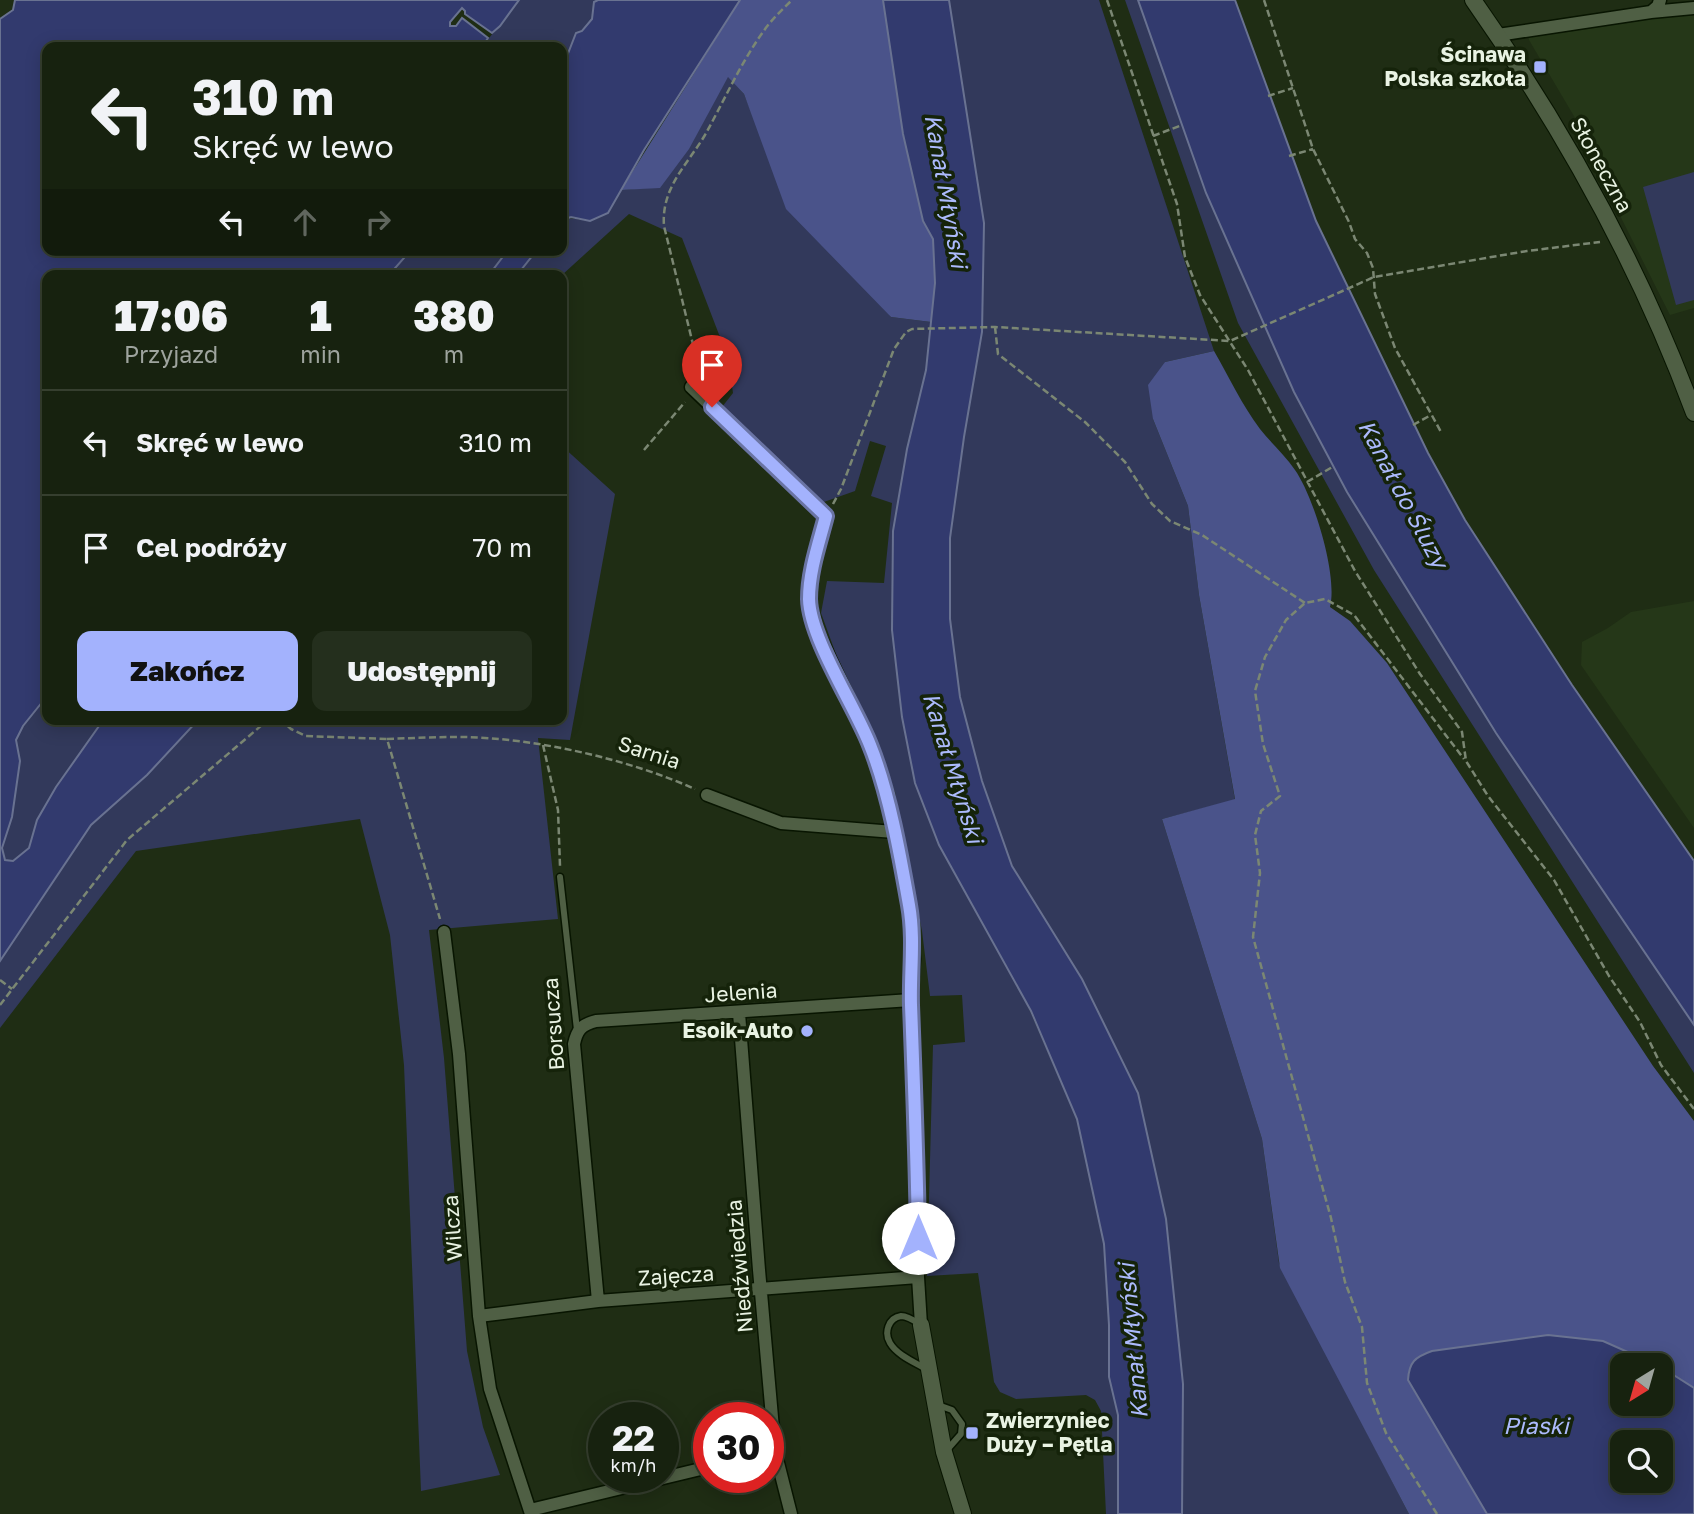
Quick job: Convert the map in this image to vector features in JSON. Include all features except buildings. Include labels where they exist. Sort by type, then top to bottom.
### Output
[{"type":"street","name":"Słoneczna","points":[[1473,0],[1549,115],[1618,240],[1674,360],[1694,414]]},
{"type":"street","points":[[1651,12],[1660,0]]},
{"type":"street","points":[[1498,35],[1694,8]]},
{"type":"street","points":[[693,389],[826,516],[812,568],[809,601],[818,633],[870,745],[885,790],[909,906],[914,959],[911,1000],[921,1325],[944,1452],[963,1514]]},
{"type":"street","points":[[707,795],[781,822],[894,832]]},
{"type":"street","name":"Wilcza","points":[[444,932],[459,1054],[479,1316],[489,1390],[530,1512]]},
{"type":"street","name":"Jelenia","points":[[577,1032],[584,1024],[596,1021],[911,1000]]},
{"type":"street","name":"Niedźwiedzia","points":[[739,1013],[768,1402]]},
{"type":"street","name":"Borsucza","points":[[577,1032],[574,1044],[598,1301]]},
{"type":"street","name":"Zajęcza","points":[[479,1316],[598,1301],[918,1277]]},
{"type":"street","points":[[530,1512],[693,1471]]},
{"type":"street","name":"Niedźwiedzia","points":[[784,1491],[791,1514]]},
{"type":"lane","name":"Borsucza","points":[[560,877],[577,1032]]},
{"type":"lane","points":[[921,1325],[902,1316],[889,1325],[887,1334],[899,1353],[928,1370]]},
{"type":"lane","points":[[935,1405],[952,1410],[962,1424],[961,1434],[944,1452]]},
{"type":"path","points":[[644,450],[693,389],[702,383],[696,348],[664,226],[663,210],[676,177],[703,137],[764,29],[792,0]]},
{"type":"path","points":[[1107,0],[1177,204],[1185,257],[1200,295],[1230,341],[1354,571],[1420,674],[1462,732],[1466,761]]},
{"type":"path","points":[[1264,0],[1312,149],[1355,239],[1367,253],[1373,268],[1375,293],[1395,348],[1441,432]]},
{"type":"path","points":[[1268,96],[1293,88]]},
{"type":"path","points":[[1153,136],[1182,125]]},
{"type":"path","points":[[1289,156],[1312,149]]},
{"type":"path","points":[[826,516],[841,489],[894,349],[912,328],[995,327],[1230,341],[1374,276],[1527,251],[1618,240]]},
{"type":"path","points":[[995,327],[998,354],[1085,422],[1125,462],[1152,504],[1170,521],[1202,535],[1305,603]]},
{"type":"path","points":[[1413,425],[1432,415]]},
{"type":"path","points":[[1307,482],[1334,466]]},
{"type":"path","points":[[1437,1514],[1386,1433],[1367,1382],[1362,1327],[1345,1283],[1331,1218],[1253,937],[1260,873],[1255,835],[1261,811],[1280,796],[1263,744],[1255,691],[1265,657],[1286,620],[1305,603],[1325,599],[1354,615],[1554,880],[1609,976],[1640,1023],[1661,1065],[1694,1109]]},
{"type":"path","points":[[0,1005],[127,840],[262,725]]},
{"type":"path","name":"Sarnia","points":[[287,725],[306,736],[387,739],[464,737],[542,745],[645,768],[707,795]]},
{"type":"path","points":[[387,739],[444,932]]},
{"type":"path","points":[[542,745],[558,810],[560,877]]},
{"type":"path","points":[[0,980],[12,989]]},
{"type":"shaded area","points":[[519,0],[598,0],[594,2],[592,19],[582,31],[576,33],[567,56],[567,42],[486,42]]},
{"type":"shaded area","points":[[740,0],[883,0],[903,134],[923,221],[933,239],[935,283],[931,322],[891,317],[786,209],[744,94],[728,77],[689,149],[660,188],[621,190]]},
{"type":"shaded area","points":[[949,0],[1099,0],[1214,351],[1165,362],[1153,419],[1188,506],[1199,595],[1235,800],[1162,819],[1262,1139],[1279,1263],[1409,1514],[1182,1514],[1183,1384],[1138,1093],[1082,979],[1012,866],[982,781],[960,697],[950,619],[950,538],[982,332],[984,223]]},
{"type":"shaded area","points":[[1125,0],[1138,0],[1206,193],[1294,392],[1347,492],[1496,733],[1694,1025],[1694,1073],[1374,570],[1238,323]]},
{"type":"shaded area","points":[[1694,11],[1694,308],[1670,315],[1588,152],[1579,143],[1581,128],[1529,40],[1528,33]]},
{"type":"shaded area","points":[[728,76],[744,94],[756,124],[891,317],[931,322],[926,370],[907,449],[893,531],[892,630],[902,717],[1077,1119],[1104,1244],[1109,1377],[1118,1415],[1118,1514],[1106,1514],[1101,1411],[1095,1400],[1086,1395],[1016,1399],[1000,1392],[994,1382],[978,1273],[927,1276],[933,1045],[965,1042],[962,995],[930,996],[922,931],[895,792],[821,613],[827,581],[884,583],[892,503],[871,496],[886,446],[870,441],[855,491],[821,503],[722,407],[733,393],[728,358],[682,238],[629,214],[567,270],[521,270],[532,256],[567,256],[567,219],[596,219],[609,210],[621,190],[660,187]]},
{"type":"shaded area","points":[[1694,172],[1694,300],[1676,305],[1643,187]]},
{"type":"shaded area","points":[[406,256],[503,256],[493,270],[393,270]]},
{"type":"shaded area","points":[[1214,351],[1253,420],[1287,459],[1310,498],[1323,537],[1331,576],[1330,607],[1350,621],[1387,663],[1653,1066],[1694,1121],[1694,1388],[1673,1375],[1673,1353],[1610,1353],[1610,1366],[1408,1380],[1487,1514],[1409,1514],[1280,1268],[1262,1139],[1162,819],[1235,799],[1199,595],[1188,506],[1153,419],[1148,385],[1165,362]]},
{"type":"shaded area","points":[[567,451],[615,494],[570,740],[538,738],[558,919],[429,930],[444,1058],[467,1351],[483,1427],[500,1475],[421,1491],[404,1065],[390,935],[360,819],[136,851],[0,1028],[0,961],[91,825],[147,775],[193,725],[567,725]]},
{"type":"shaded area","points":[[1694,601],[1694,828],[1581,665],[1582,642],[1631,612]]},
{"type":"shaded area","points":[[42,702],[42,725],[100,725],[56,787],[37,820],[29,848],[13,861],[5,860],[2,848],[12,817],[20,761],[16,740],[23,725]]},
{"type":"water","points":[[15,0],[519,0],[492,33],[465,14],[462,8],[450,22],[450,26],[456,26],[462,18],[488,38],[485,42],[42,42],[42,256],[406,256],[393,270],[42,270],[42,702],[23,726],[16,740],[20,761],[12,817],[2,848],[5,860],[13,861],[29,848],[37,820],[56,787],[100,725],[193,725],[147,775],[91,825],[0,961],[0,19],[13,10]]},
{"type":"water","points":[[740,0],[644,150],[608,213],[590,221],[567,218],[567,56],[576,33],[582,31],[592,19],[594,2]]},
{"type":"water","name":"Kanał Młyński","points":[[883,0],[949,0],[984,223],[982,332],[950,538],[950,619],[960,697],[982,781],[1012,866],[1082,979],[1138,1093],[1166,1219],[1183,1384],[1182,1514],[1118,1514],[1118,1415],[1109,1377],[1104,1244],[1077,1119],[1031,1011],[939,845],[915,783],[902,717],[892,630],[893,531],[907,449],[926,370],[935,283],[933,239],[923,221],[903,134]]},
{"type":"water","name":"Kanał do Śluzy","points":[[1138,0],[1235,0],[1316,221],[1428,453],[1465,520],[1572,685],[1694,861],[1694,1025],[1496,733],[1347,492],[1294,392],[1206,193]]},
{"type":"water","points":[[503,256],[532,256],[521,270],[493,270]]},
{"type":"water","name":"Piaski","points":[[1548,1335],[1603,1341],[1630,1353],[1610,1353],[1610,1416],[1673,1416],[1673,1375],[1694,1388],[1694,1514],[1487,1514],[1408,1380],[1414,1361],[1432,1351]]},
{"type":"place","name":"Ścinawa Polska szkoła","points":[[1540,67]]},
{"type":"place","name":"Esoik-Auto","points":[[807,1031]]},
{"type":"place","name":"Zwierzyniec Duży – Pętla","points":[[972,1433]]},
{"type":"route","points":[[712,407],[826,516],[812,568],[809,601],[818,633],[870,745],[885,790],[909,906],[914,959],[911,1000],[918,1238]]}]
